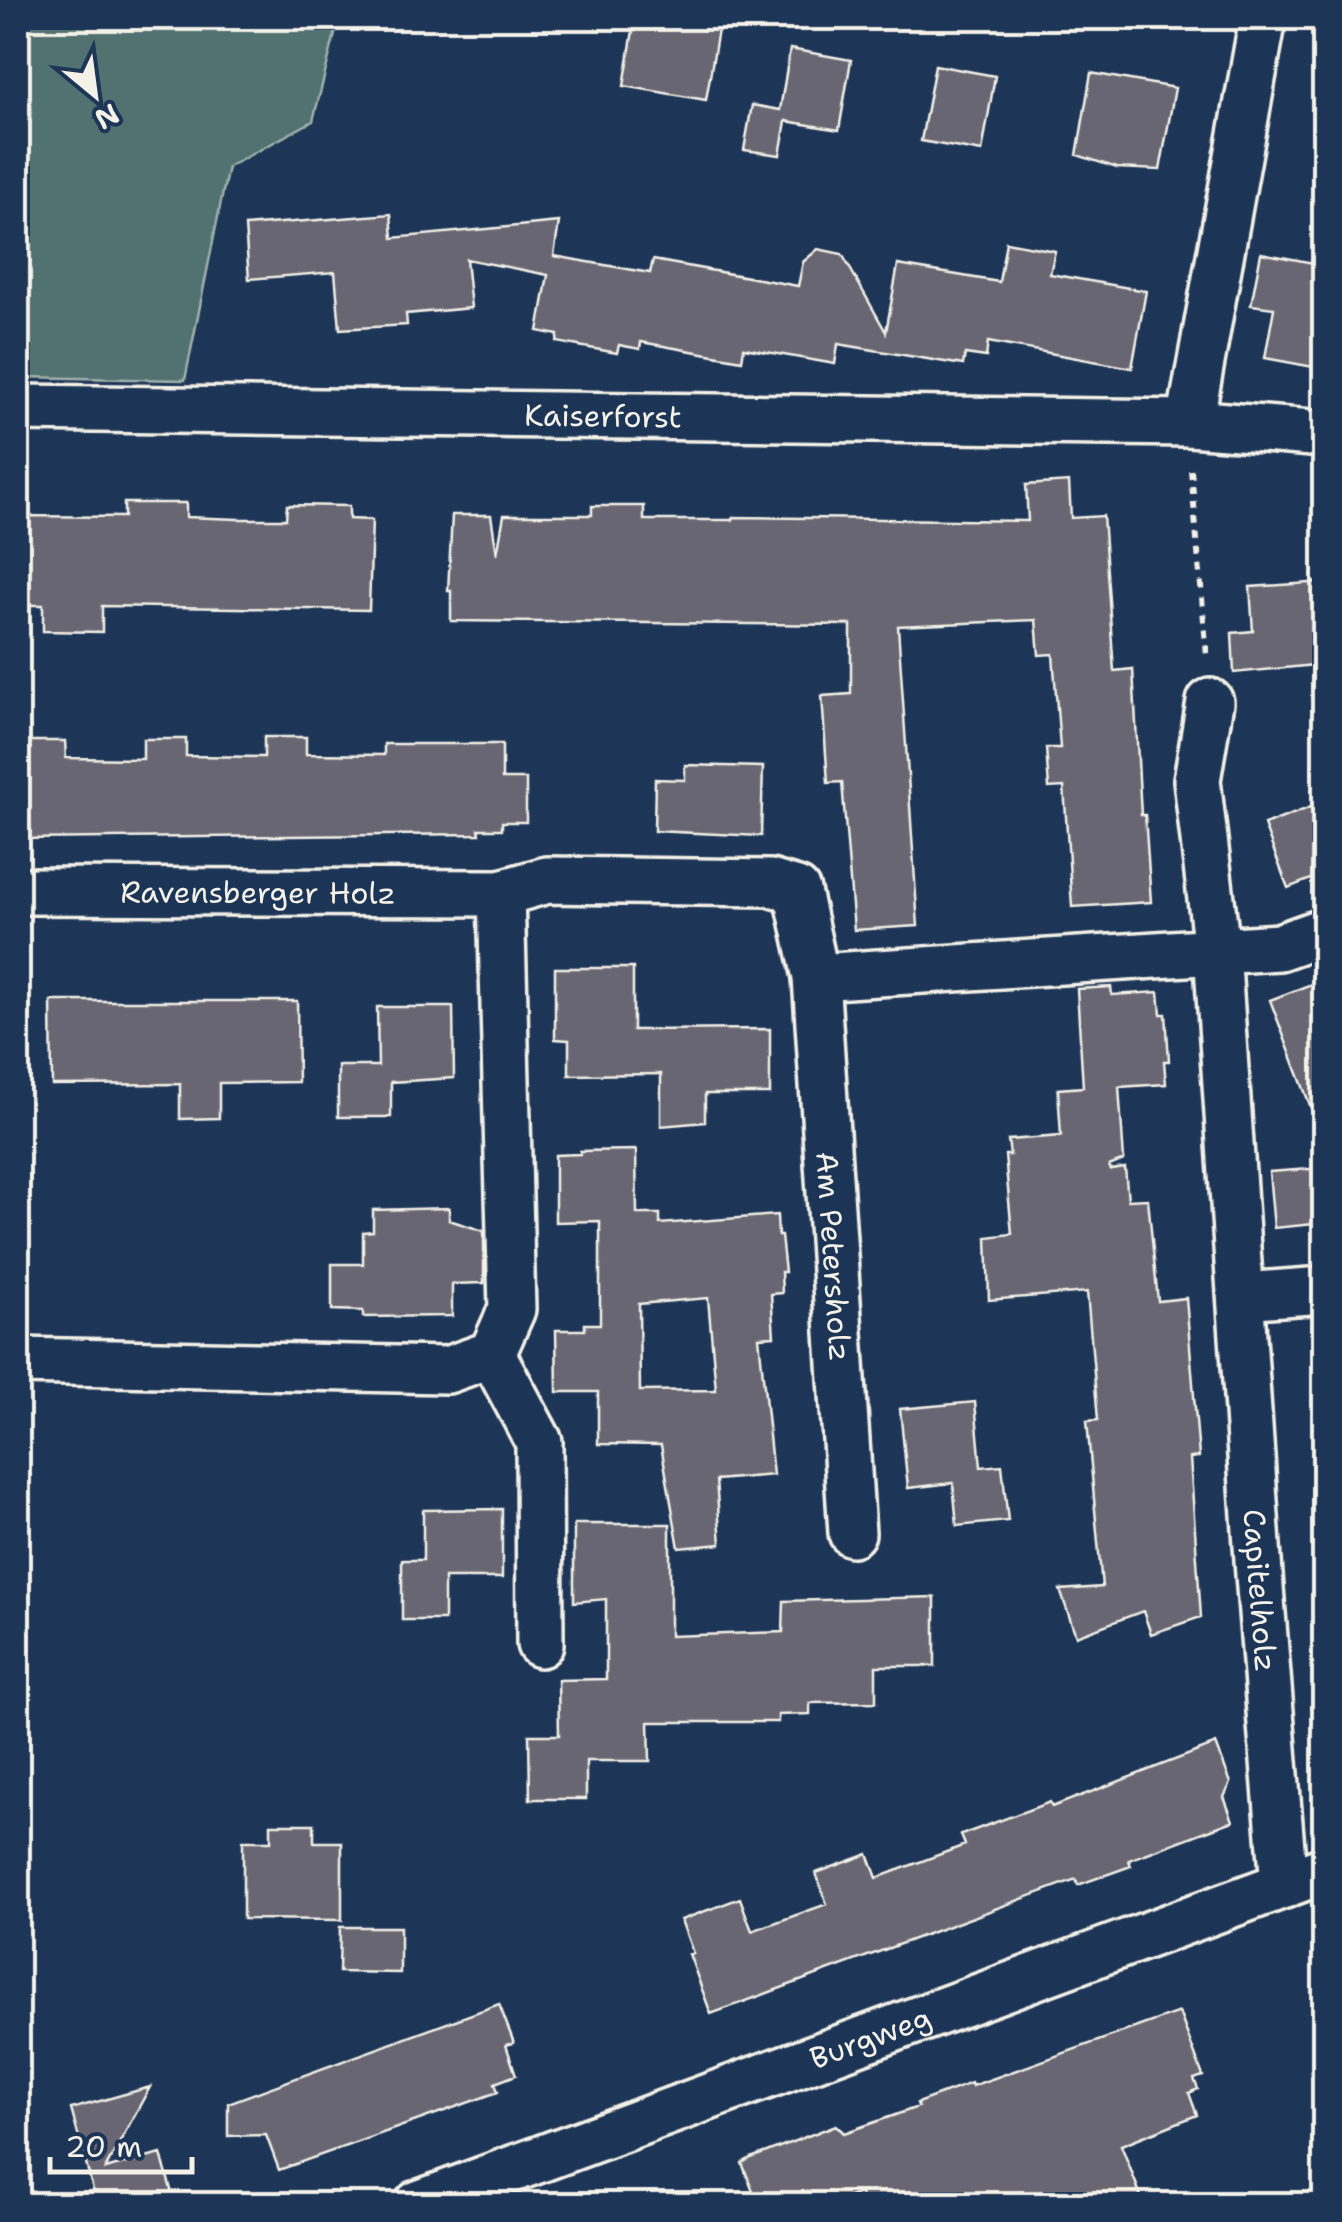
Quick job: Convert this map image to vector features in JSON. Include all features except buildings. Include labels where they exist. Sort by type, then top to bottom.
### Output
[{"type":"street","points":[[1190,423],[1259,18]]},
{"type":"street","name":"Kaiserforst","points":[[18,408],[1190,423],[1324,434]]},
{"type":"street","name":"Capitelholz","points":[[1210,702],[1197,780],[1217,950],[1258,1575],[1304,1877]]},
{"type":"street","name":"Ravensberger Holz","points":[[18,891],[501,893],[547,880],[630,881]]},
{"type":"street","name":"Am Petersholz","points":[[630,881],[770,883],[797,891],[816,977],[852,1533]]},
{"type":"street","points":[[18,1362],[447,1370],[492,1354],[512,1309],[501,893]]},
{"type":"street","points":[[816,977],[1279,947],[1324,931]]},
{"type":"street","points":[[1242,1296],[1324,1290]]},
{"type":"street","points":[[492,1354],[539,1442],[540,1644]]},
{"type":"street","name":"Burgweg","points":[[418,2204],[1304,1877]]},
{"type":"path","points":[[1190,423],[1210,702]]},
{"type":"green space","points":[[18,18],[339,18],[313,121],[228,167],[185,380],[18,377]]}]
